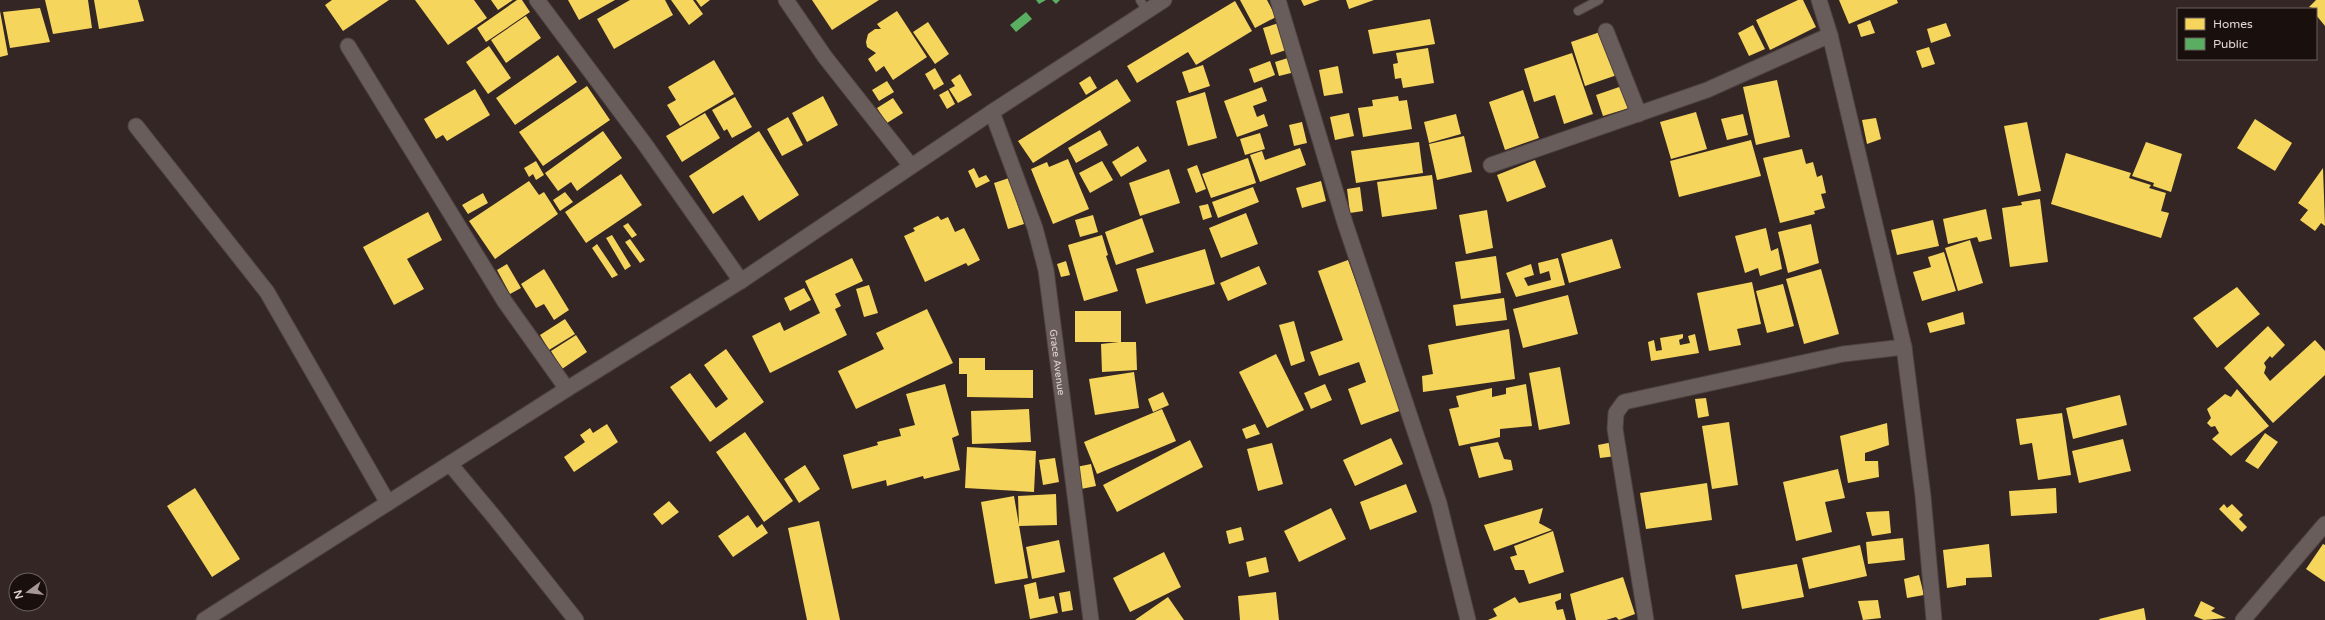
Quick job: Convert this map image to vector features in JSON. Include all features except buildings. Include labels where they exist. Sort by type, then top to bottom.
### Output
[{"type":"street","points":[[537,0],[644,143],[741,281]]},
{"type":"street","points":[[786,0],[825,56],[911,166]]},
{"type":"street","points":[[204,620],[567,389],[741,281],[992,112],[1144,6],[1164,0]]},
{"type":"street","points":[[1278,0],[1345,223],[1439,503],[1468,620]]},
{"type":"street","points":[[1819,0],[1830,35],[1904,346],[1923,496],[1934,620]]},
{"type":"street","points":[[1606,31],[1639,114]]},
{"type":"street","points":[[1491,165],[1707,90],[1830,35]]},
{"type":"street","points":[[348,46],[505,302],[567,389]]},
{"type":"street","name":"Grace Avenue","points":[[992,112],[1035,228],[1046,270],[1091,620]]},
{"type":"street","points":[[136,126],[267,292],[388,503]]},
{"type":"street","points":[[1646,620],[1615,429],[1616,413],[1624,402],[1843,354],[1904,346]]},
{"type":"street","points":[[450,464],[576,620]]},
{"type":"street","points":[[2243,620],[2325,524]]},
{"type":"lane","points":[[1578,11],[1599,0]]}]
